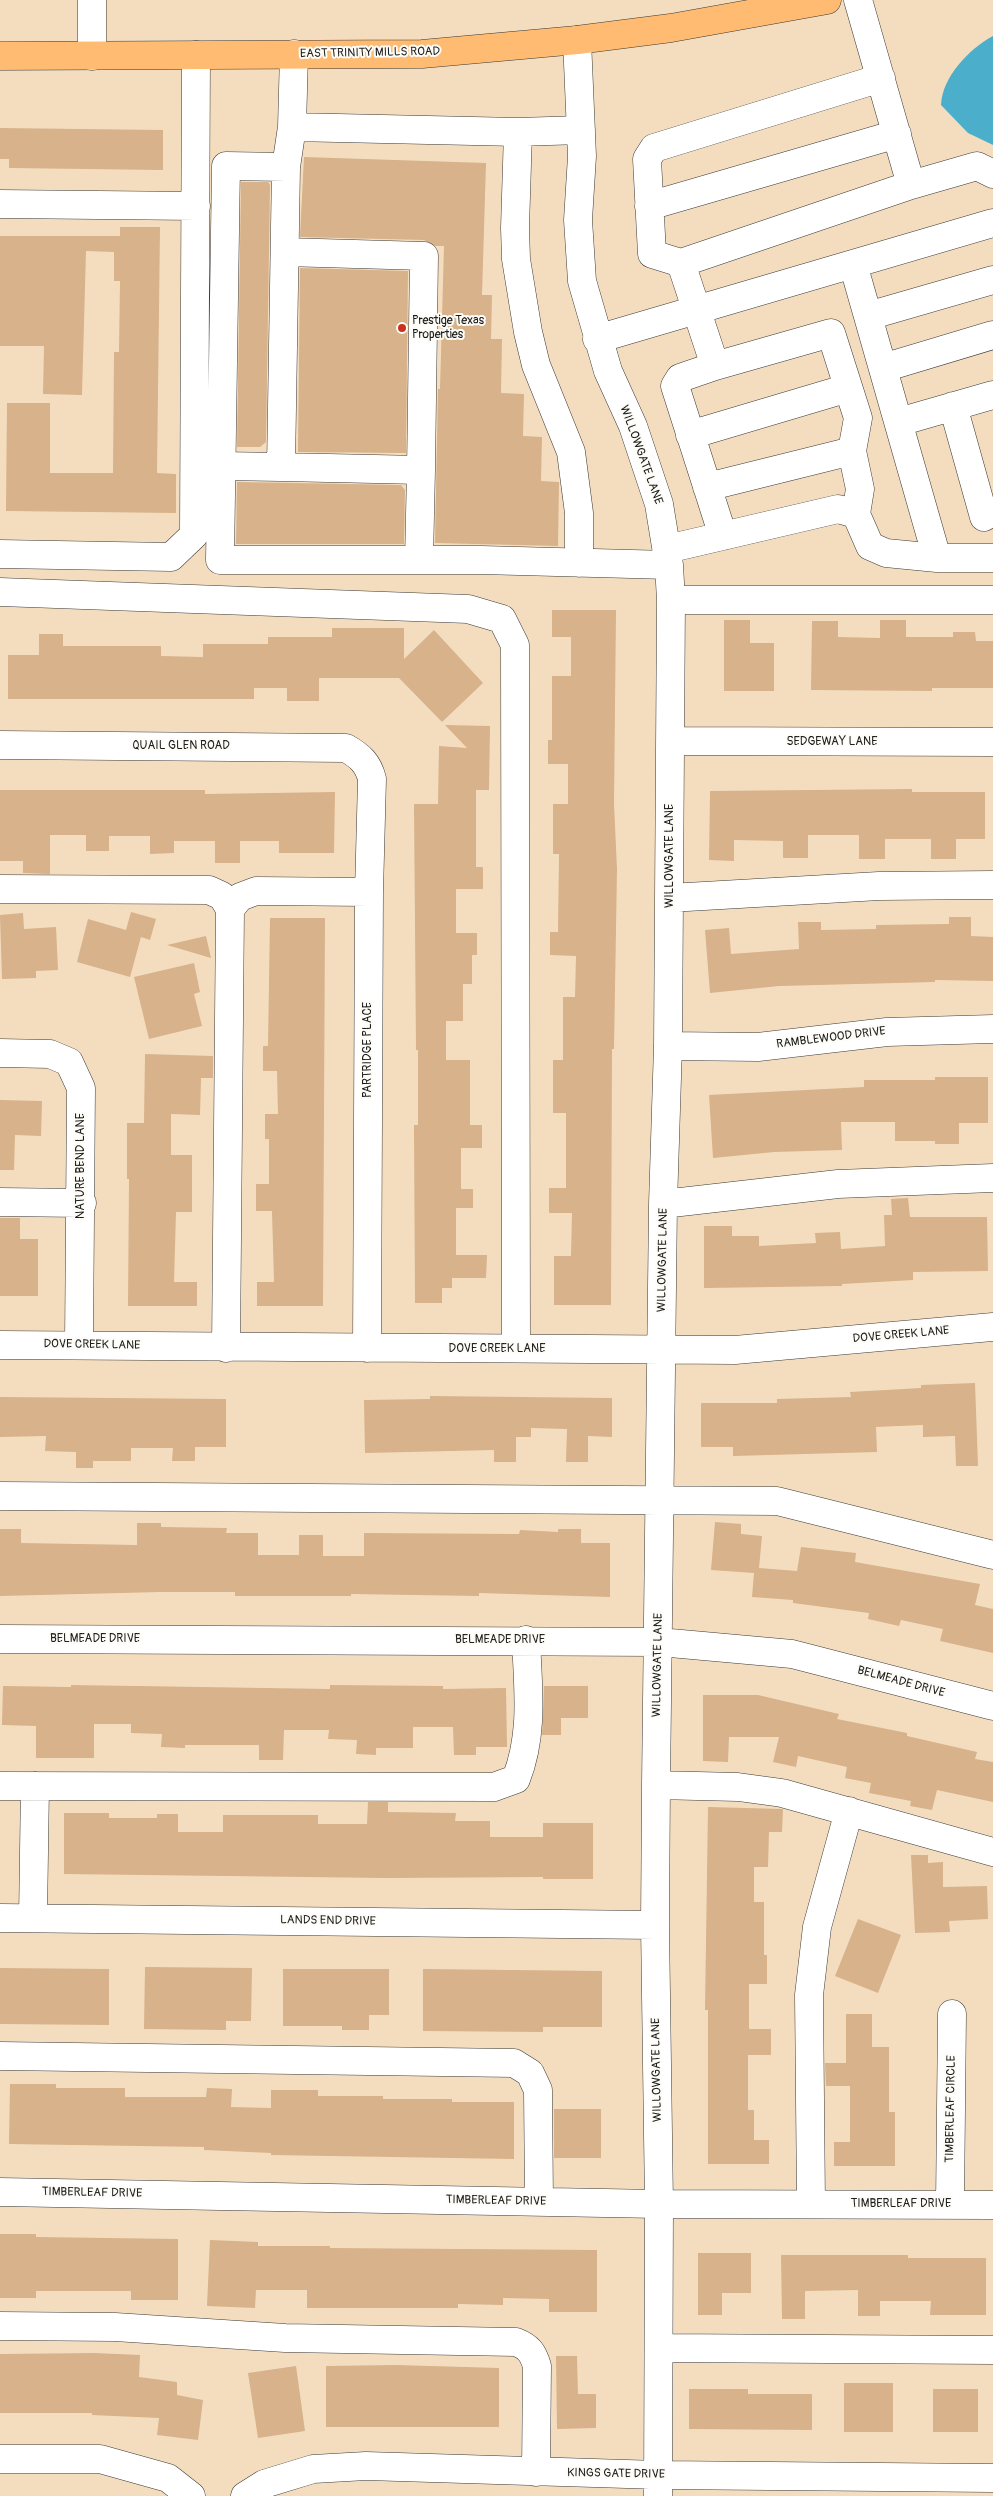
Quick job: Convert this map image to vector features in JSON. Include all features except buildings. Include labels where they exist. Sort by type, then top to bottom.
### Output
[{"type":"main road","points":[[694,23],[710,0]]},
{"type":"main road","name":"EAST TRINITY MILLS ROAD","points":[[0,56],[422,54],[577,40],[694,23],[827,0]]},
{"type":"street","points":[[92,0],[92,56]]},
{"type":"street","points":[[858,0],[898,134],[911,186]]},
{"type":"street","name":"WILLOWGATE LANE","points":[[577,40],[582,156],[578,220],[582,281],[597,339],[608,371],[633,426],[660,504],[668,557],[671,600],[668,1046],[663,1204],[655,1925],[659,2204],[658,2485]]},
{"type":"street","points":[[281,467],[286,167],[292,127],[294,54]]},
{"type":"street","points":[[0,554],[171,557],[194,535],[196,55]]},
{"type":"street","points":[[881,78],[654,148],[647,159],[652,254],[681,263],[911,186],[978,166],[993,174]]},
{"type":"street","points":[[292,127],[518,132],[581,130]]},
{"type":"street","points":[[518,132],[516,259],[528,332],[536,365],[571,452],[580,513],[579,563]]},
{"type":"street","points":[[649,206],[898,134]]},
{"type":"street","points":[[286,167],[226,166],[220,560],[420,560],[579,563],[668,557],[722,536],[838,509],[856,514]]},
{"type":"street","points":[[0,204],[196,206]]},
{"type":"street","points":[[597,339],[993,223]]},
{"type":"street","points":[[285,252],[424,256],[420,560]]},
{"type":"street","points":[[681,263],[715,366]]},
{"type":"street","points":[[853,264],[938,558]]},
{"type":"street","points":[[868,316],[993,280]]},
{"type":"street","points":[[722,536],[675,386],[680,378],[831,332],[858,418],[852,451],[860,489],[856,514],[870,546],[886,553],[938,558],[993,558]]},
{"type":"street","points":[[883,368],[993,335]]},
{"type":"street","points":[[690,435],[848,388]]},
{"type":"street","points":[[899,422],[993,395]]},
{"type":"street","points":[[953,406],[984,517]]},
{"type":"street","points":[[707,487],[852,451]]},
{"type":"street","points":[[222,466],[421,470]]},
{"type":"street","points":[[0,592],[468,609],[502,619],[515,645],[516,1348]]},
{"type":"street","points":[[671,600],[993,600]]},
{"type":"street","name":"SEDGEWAY LANE","points":[[670,741],[993,742]]},
{"type":"street","name":"QUAIL GLEN ROAD","points":[[0,745],[346,748],[359,756]]},
{"type":"street","name":"PARTRIDGE PLACE","points":[[359,756],[369,767],[372,779],[369,892],[367,1348]]},
{"type":"street","points":[[669,898],[879,886],[993,884]]},
{"type":"street","points":[[0,889],[209,890],[222,896],[230,909],[226,1348]]},
{"type":"street","points":[[230,909],[240,897],[256,891],[369,892]]},
{"type":"street","name":"RAMBLEWOOD DRIVE","points":[[668,1046],[758,1047],[887,1032],[993,1029]]},
{"type":"street","name":"NATURE BEND LANE","points":[[0,1053],[50,1054],[68,1062],[81,1088],[82,1203],[79,1344]]},
{"type":"street","points":[[663,1204],[838,1184],[993,1178]]},
{"type":"street","points":[[0,1202],[82,1203]]},
{"type":"street","name":"DOVE CREEK LANE","points":[[0,1345],[79,1344],[226,1348],[735,1350],[993,1334]]},
{"type":"street","points":[[0,1496],[777,1500],[993,1555]]},
{"type":"street","name":"BELMEADE DRIVE","points":[[0,1639],[659,1642],[792,1654],[993,1706]]},
{"type":"street","points":[[0,1786],[494,1787],[516,1779],[524,1759],[529,1724],[526,1640]]},
{"type":"street","points":[[656,1785],[747,1788],[782,1793],[993,1852]]},
{"type":"street","points":[[33,1918],[35,1786]]},
{"type":"street","points":[[811,2204],[809,1996],[817,1927],[849,1811]]},
{"type":"street","name":"LANDS END DRIVE","points":[[0,1918],[655,1925]]},
{"type":"street","name":"TIMBERLEAF CIRCLE","points":[[950,2204],[952,2014]]},
{"type":"street","points":[[0,2056],[514,2063],[530,2073],[538,2090],[540,2202]]},
{"type":"street","name":"TIMBERLEAF DRIVE","points":[[0,2192],[659,2204],[993,2205]]},
{"type":"street","points":[[0,2326],[115,2327],[285,2338],[516,2342],[526,2346],[533,2353],[537,2366],[536,2472]]},
{"type":"street","points":[[659,2348],[993,2350]]},
{"type":"street","points":[[0,2459],[100,2459],[168,2478],[191,2496]]},
{"type":"street","name":"KINGS GATE DRIVE","points":[[245,2496],[264,2484],[313,2469],[366,2466],[536,2472],[658,2485],[769,2486],[993,2478]]},
{"type":"water","points":[[993,36],[993,145],[968,133],[941,105],[946,84],[958,65],[975,48]]},
{"type":"place","name":"Prestige Texas Properties","points":[[402,328]]}]
